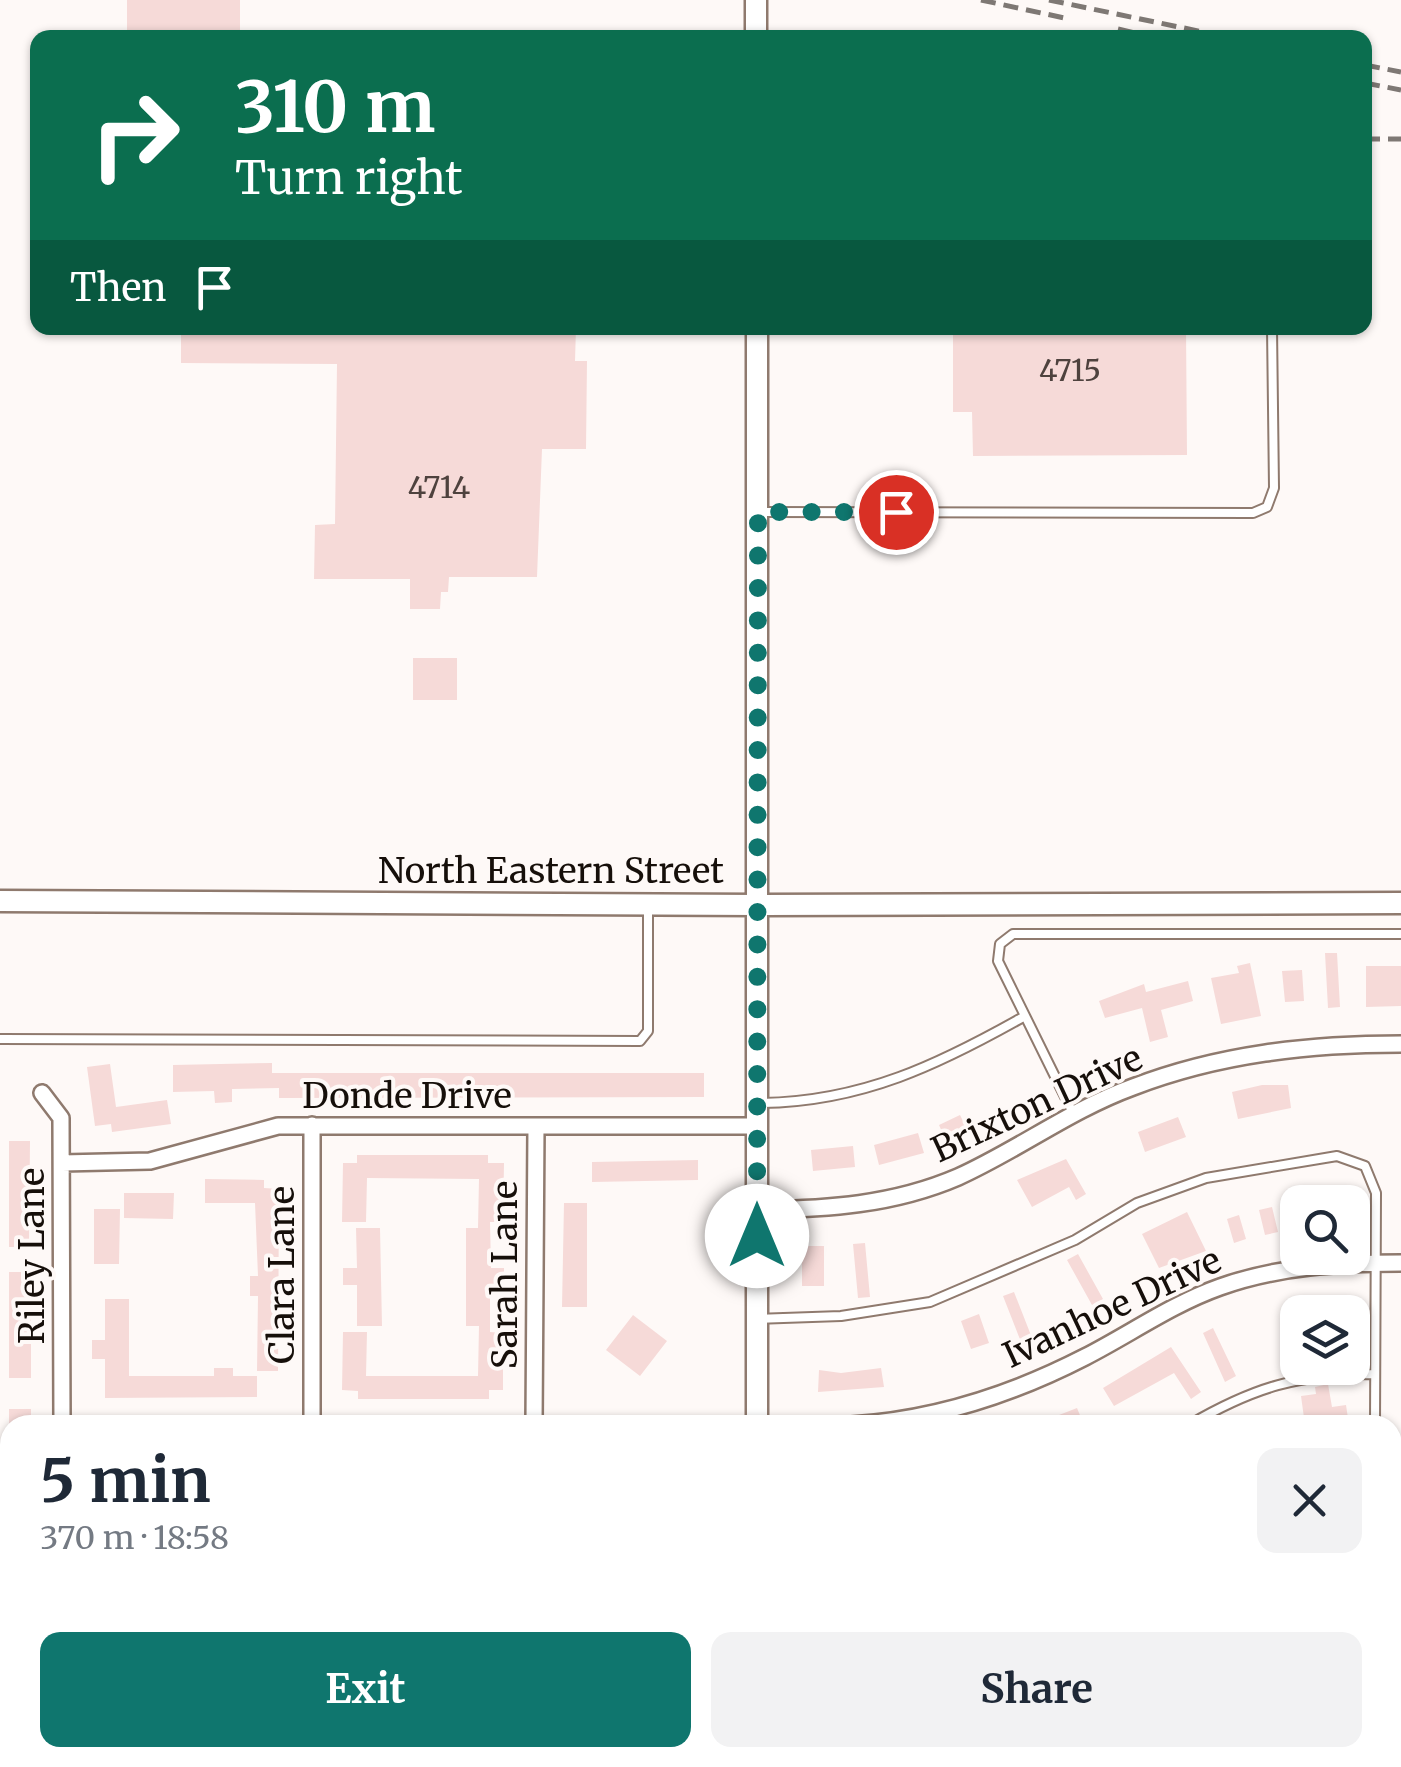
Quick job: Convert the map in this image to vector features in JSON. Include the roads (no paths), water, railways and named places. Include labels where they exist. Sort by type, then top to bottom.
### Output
[{"type":"main road","points":[[756,0],[756,30]]},
{"type":"main road","points":[[757,335],[757,1415]]},
{"type":"main road","name":"North Eastern Street","points":[[0,900],[757,905],[1401,902]]},
{"type":"street","name":"Brixton Drive","points":[[757,1210],[857,1206],[931,1188],[1073,1113],[1136,1086],[1240,1057],[1317,1046],[1401,1044]]},
{"type":"street","name":"Riley Lane","points":[[42,1093],[61,1118],[62,1415]]},
{"type":"street","name":"Donde Drive","points":[[62,1164],[150,1161],[253,1130],[312,1125],[757,1126]]},
{"type":"street","name":"Clara Lane","points":[[312,1125],[312,1415]]},
{"type":"street","name":"Sarah Lane","points":[[534,1415],[536,1126]]},
{"type":"street","name":"Ivanhoe Drive","points":[[920,1415],[1023,1386],[1219,1287],[1303,1266],[1401,1263]]},
{"type":"lane","points":[[758,512],[1253,513],[1267,507],[1274,488],[1272,335]]},
{"type":"lane","points":[[0,1039],[640,1042],[648,1031],[648,904]]},
{"type":"lane","points":[[1073,1113],[998,961],[1000,944],[1013,934],[1401,934]]},
{"type":"lane","points":[[757,1103],[826,1098],[865,1089],[943,1063],[1025,1016]]},
{"type":"lane","points":[[757,1319],[841,1316],[930,1302],[1009,1271],[1137,1204],[1206,1178],[1338,1156],[1365,1166],[1376,1193],[1375,1415]]},
{"type":"lane","points":[[1206,1415],[1234,1398],[1290,1378],[1375,1374]]},
{"type":"railway","points":[[981,0],[1069,19]]},
{"type":"railway","points":[[1049,0],[1193,30]]},
{"type":"railway","points":[[1118,29],[1122,30]]},
{"type":"railway","points":[[1372,66],[1401,72]]},
{"type":"railway","points":[[1372,84],[1401,90]]},
{"type":"railway","points":[[1372,139],[1401,139]]}]
